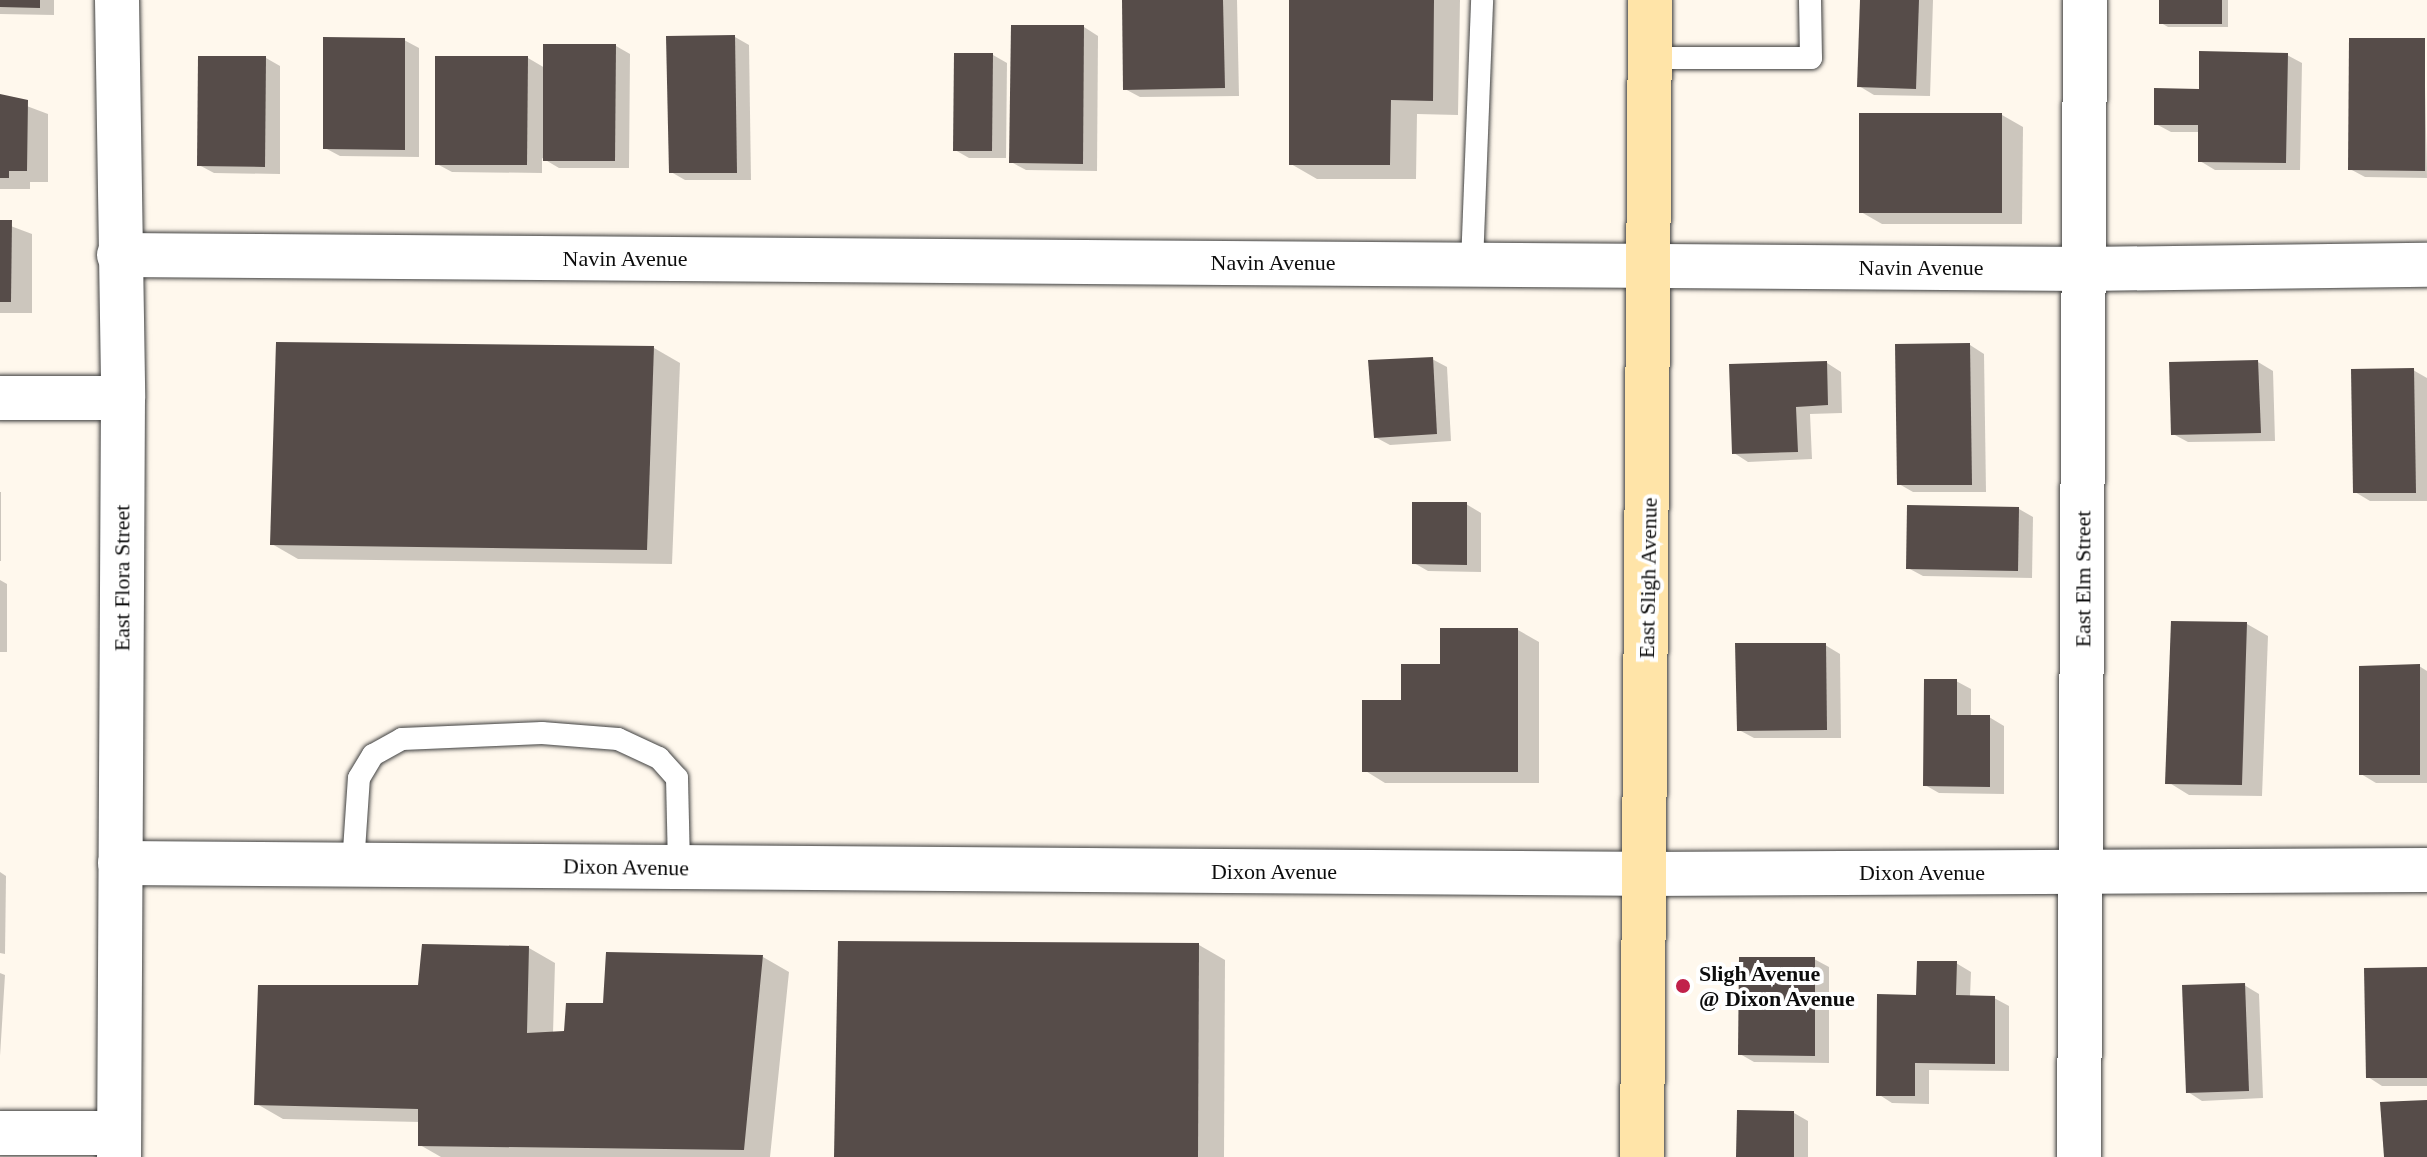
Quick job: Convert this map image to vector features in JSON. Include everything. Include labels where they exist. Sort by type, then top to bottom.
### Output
[{"type":"main road","name":"East Sligh Avenue","points":[[1642,1157],[1652,265],[1650,0]]},
{"type":"street","name":"East Flora Street","points":[[117,0],[123,398],[119,1145]]},
{"type":"street","name":"East Elm Street","points":[[2079,1157],[2085,0]]},
{"type":"street","name":"Navin Avenue","points":[[119,255],[2086,269],[2427,265]]},
{"type":"street","points":[[0,398],[123,398]]},
{"type":"street","name":"Dixon Avenue","points":[[120,863],[1644,874],[2427,870]]},
{"type":"street","points":[[0,1133],[119,1145]]},
{"type":"lane","points":[[1472,264],[1482,0]]},
{"type":"lane","points":[[1650,58],[1811,58],[1810,0]]},
{"type":"lane","points":[[353,865],[359,778],[373,755],[402,739],[542,733],[618,739],[659,758],[677,778],[679,868]]},
{"type":"building","points":[[0,0],[40,0],[40,8],[0,7]]},
{"type":"building","points":[[1122,0],[1223,0],[1225,88],[1123,90]]},
{"type":"building","points":[[1289,0],[1434,0],[1433,101],[1391,100],[1390,165],[1289,165]]},
{"type":"building","points":[[1860,0],[1919,0],[1916,89],[1857,87]]},
{"type":"building","points":[[2159,0],[2222,0],[2222,24],[2159,24]]},
{"type":"building","points":[[1011,25],[1084,25],[1083,164],[1009,163]]},
{"type":"building","points":[[735,35],[737,173],[669,173],[666,36]]},
{"type":"building","points":[[323,37],[405,38],[405,150],[323,149]]},
{"type":"building","points":[[2349,38],[2425,38],[2425,171],[2348,170]]},
{"type":"building","points":[[543,44],[616,44],[615,161],[543,161]]},
{"type":"building","points":[[2199,51],[2288,53],[2286,163],[2198,162],[2198,125],[2154,125],[2154,88],[2199,89]]},
{"type":"building","points":[[954,53],[993,53],[992,151],[953,151]]},
{"type":"building","points":[[198,56],[266,56],[265,167],[197,166]]},
{"type":"building","points":[[435,56],[528,56],[527,165],[435,165]]},
{"type":"building","points":[[0,94],[28,100],[27,171],[9,171],[9,178],[0,178]]},
{"type":"building","points":[[1859,113],[2002,113],[2002,213],[1859,213]]},
{"type":"building","points":[[0,220],[12,220],[11,302],[0,302]]},
{"type":"building","points":[[276,342],[654,346],[647,550],[270,545]]},
{"type":"building","points":[[1970,343],[1972,485],[1897,485],[1895,344]]},
{"type":"building","points":[[1433,357],[1437,434],[1374,438],[1368,360]]},
{"type":"building","points":[[2258,360],[2261,433],[2171,435],[2169,362]]},
{"type":"building","points":[[1827,361],[1828,405],[1796,407],[1798,452],[1732,454],[1729,364]]},
{"type":"building","points":[[2414,368],[2416,493],[2353,493],[2351,369]]},
{"type":"building","points":[[1412,502],[1467,502],[1467,565],[1412,564]]},
{"type":"building","points":[[1907,505],[2019,507],[2018,571],[1906,569]]},
{"type":"building","points":[[2171,621],[2247,622],[2242,785],[2165,784]]},
{"type":"building","points":[[1440,628],[1518,628],[1518,772],[1362,772],[1362,700],[1401,700],[1401,664],[1440,664]]},
{"type":"building","points":[[1735,643],[1826,643],[1827,730],[1737,731]]},
{"type":"building","points":[[2420,664],[2420,775],[2359,775],[2359,666]]},
{"type":"building","points":[[1924,679],[1957,679],[1957,715],[1990,715],[1990,787],[1923,786]]},
{"type":"building","points":[[838,941],[1199,943],[1198,1157],[834,1157]]},
{"type":"building","points":[[422,944],[529,946],[527,1033],[564,1031],[566,1003],[603,1003],[606,952],[763,955],[744,1150],[418,1146],[418,1109],[254,1105],[258,985],[418,985]]},
{"type":"building","points":[[1739,957],[1815,957],[1815,1056],[1738,1055]]},
{"type":"building","points":[[1917,961],[1957,961],[1956,995],[1995,996],[1995,1064],[1915,1063],[1915,1096],[1876,1096],[1877,994],[1916,995]]},
{"type":"building","points":[[2427,967],[2427,1078],[2366,1078],[2364,968]]},
{"type":"building","points":[[2245,983],[2249,1091],[2186,1093],[2182,985]]},
{"type":"building","points":[[2427,1100],[2427,1157],[2384,1157],[2380,1102]]},
{"type":"building","points":[[1737,1110],[1794,1111],[1794,1157],[1736,1157]]},
{"type":"place","name":"Sligh Avenue @ Dixon Avenue","points":[[1683,986]]}]
